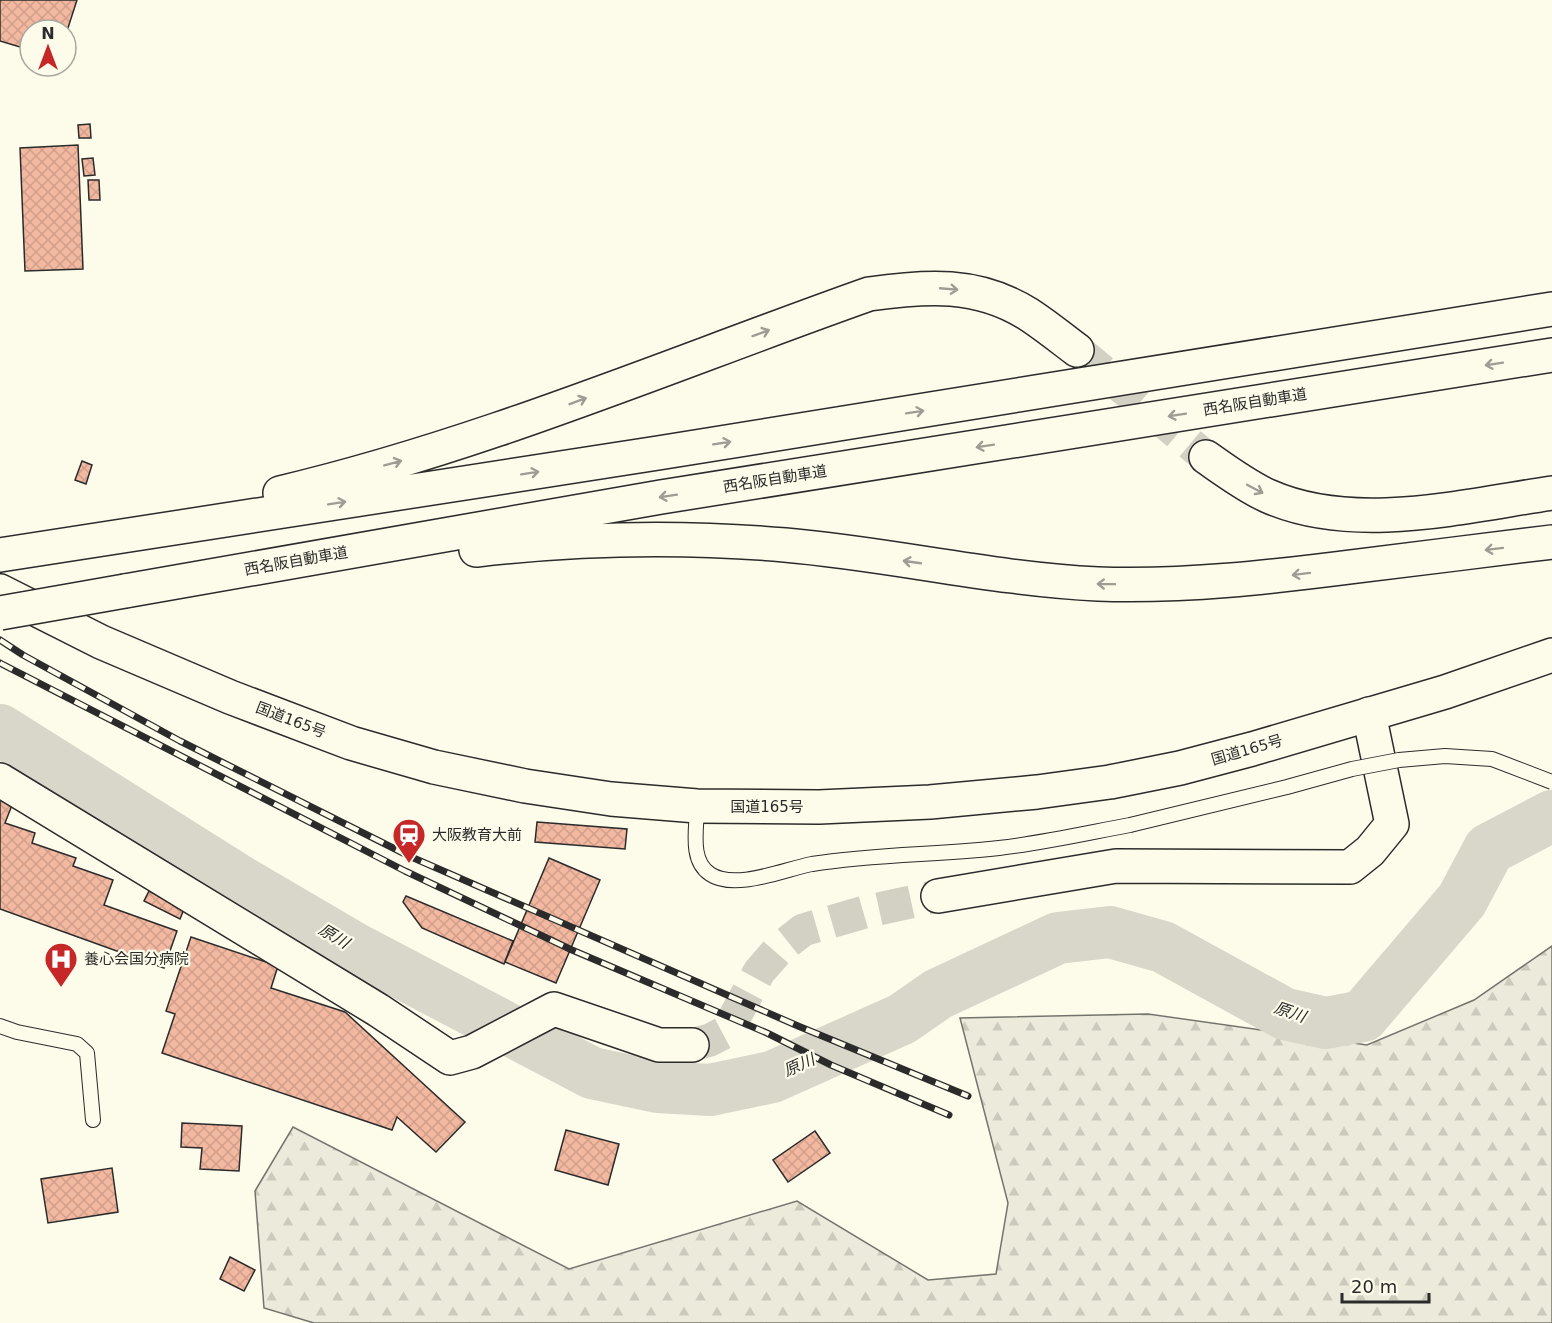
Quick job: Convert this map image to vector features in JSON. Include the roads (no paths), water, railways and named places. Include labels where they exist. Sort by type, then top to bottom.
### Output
[{"type":"main road","points":[[51,547],[292,490],[424,454],[539,416],[869,294],[924,288],[953,288],[992,297],[1026,314],[1077,350]]},
{"type":"main road","points":[[0,555],[658,453],[1552,309]]},
{"type":"main road","name":"西名阪自動車道","points":[[0,613],[661,497],[1552,355]]},
{"type":"main road","points":[[1206,457],[1237,479],[1269,496],[1308,508],[1347,514],[1392,515],[1552,493]]},
{"type":"main road","points":[[125,591],[517,546],[650,538],[788,545],[1034,578],[1098,584],[1217,582],[1552,542]]},
{"type":"main road","name":"国道165号","points":[[0,591],[101,642],[230,697],[351,742],[434,767],[525,786],[611,799],[697,806],[819,807],[930,802],[1110,782],[1180,768],[1445,692],[1552,655]]},
{"type":"main road","points":[[938,896],[1116,866],[1350,867],[1370,851],[1392,824],[1368,714]]},
{"type":"main road","points":[[0,780],[378,1010],[450,1058],[472,1052],[554,1009],[659,1045],[692,1045]]},
{"type":"lane","points":[[697,806],[697,858],[704,869],[713,876],[743,881],[855,858],[1000,848],[1130,825],[1287,788],[1352,769],[1411,759],[1445,756],[1491,759],[1552,782]]},
{"type":"lane","points":[[0,1026],[17,1032],[77,1044],[87,1053],[93,1120]]},
{"type":"waterway","name":"原川","points":[[0,730],[243,883],[354,948],[592,1073],[658,1087],[710,1090],[772,1077],[902,1019],[938,994],[1058,938],[1110,932],[1163,947],[1285,1014],[1326,1023],[1363,1016],[1462,900],[1489,849],[1552,816]]},
{"type":"tunnel","points":[[1077,350],[1206,457]]},
{"type":"tunnel","points":[[692,1045],[710,1040],[727,1031],[759,972],[779,949],[803,930],[865,912],[938,896]]},
{"type":"railway","points":[[0,640],[23,655],[180,741],[409,856],[798,1026],[968,1096]]},
{"type":"railway","points":[[0,663],[405,871],[572,950],[767,1033],[831,1065],[949,1115]]},
{"type":"place","name":"大阪教育大前","points":[[409,864]]},
{"type":"place","name":"養心会国分病院","points":[[61,988]]}]
